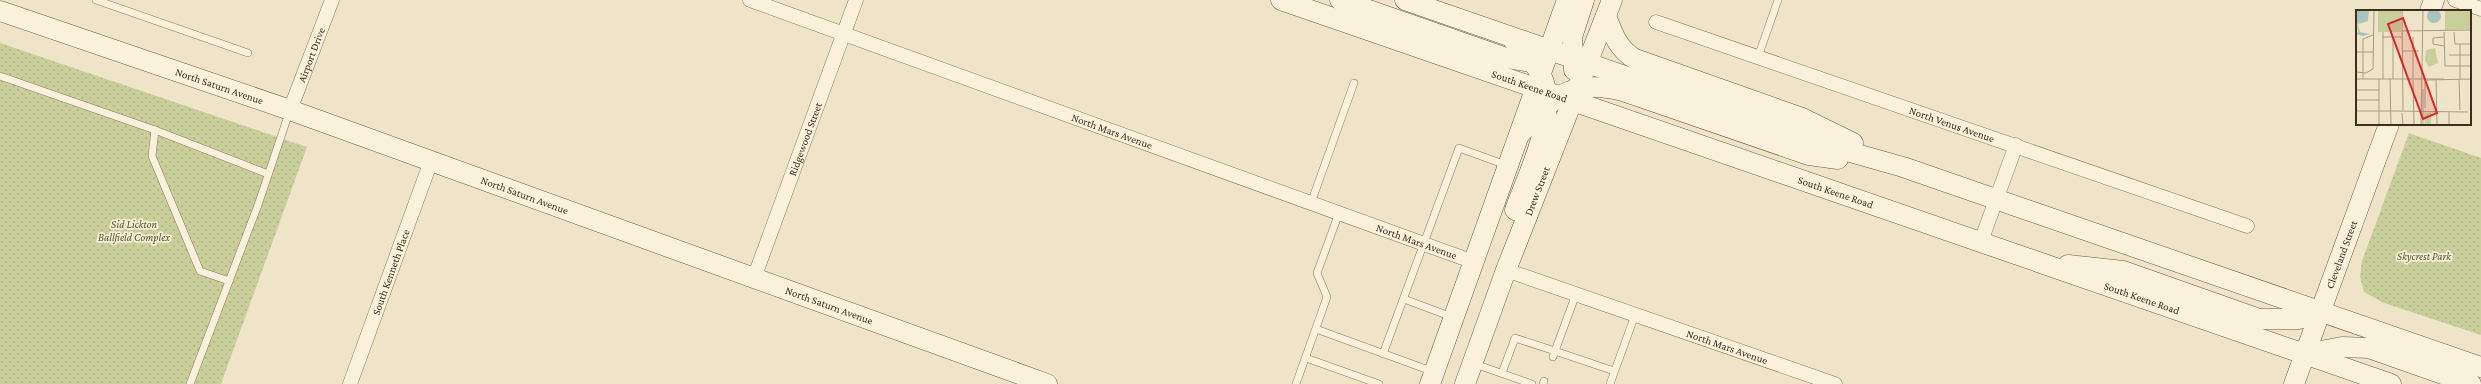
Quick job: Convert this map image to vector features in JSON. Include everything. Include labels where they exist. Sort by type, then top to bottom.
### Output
[{"type":"main road","name":"South Keene Road","points":[[1281,0],[1903,167],[2481,367]]},
{"type":"main road","points":[[1340,0],[1560,76]]},
{"type":"main road","name":"Drew Street","points":[[1465,384],[1506,270],[1560,76],[1567,0]]},
{"type":"main road","points":[[1484,330],[1494,266],[1543,133],[1584,0]]},
{"type":"main road","points":[[2430,10],[2434,0]]},
{"type":"main road","name":"South Keene Road","points":[[1410,1],[1511,37],[1601,111],[1980,244],[2391,384]]},
{"type":"main road","points":[[1609,8],[1615,40],[1626,54],[1635,59],[1802,118],[1903,167]]},
{"type":"main road","name":"Drew Street","points":[[1432,378],[1520,134],[1609,8]]},
{"type":"main road","name":"North Saturn Avenue","points":[[3,10],[290,110],[1047,384]]},
{"type":"main road","name":"Cleveland Street","points":[[2294,384],[2389,125]]},
{"type":"main road","points":[[2035,262],[2123,271],[2259,319],[2299,319],[2321,312]]},
{"type":"main road","points":[[2305,354],[2342,347],[2369,348],[2471,384]]},
{"type":"street","name":"Airport Drive","points":[[290,110],[332,0]]},
{"type":"street","name":"North Mars Avenue","points":[[750,0],[1474,262]]},
{"type":"street","name":"Ridgewood Street","points":[[754,278],[856,0]]},
{"type":"street","points":[[2455,0],[2481,9]]},
{"type":"street","name":"North Venus Avenue","points":[[1656,22],[2016,144],[2247,226]]},
{"type":"street","points":[[1980,244],[2016,144]]},
{"type":"street","name":"South Kenneth Place","points":[[352,383],[431,161]]},
{"type":"street","name":"North Mars Avenue","points":[[1506,270],[1835,384]]},
{"type":"lane","points":[[96,0],[248,53]]},
{"type":"lane","points":[[1758,57],[1778,0]]},
{"type":"lane","points":[[0,76],[155,130],[268,174]]},
{"type":"lane","points":[[1311,203],[1354,84]]},
{"type":"lane","points":[[190,384],[229,281],[290,110]]},
{"type":"lane","points":[[155,130],[152,156],[200,271],[229,281]]},
{"type":"lane","points":[[1383,354],[1459,148],[1508,166]]},
{"type":"lane","points":[[1296,384],[1327,297],[1317,273],[1339,213]]},
{"type":"lane","points":[[1554,354],[1576,294]]},
{"type":"lane","points":[[1404,299],[1454,317]]},
{"type":"lane","points":[[1610,384],[1635,315]]},
{"type":"lane","points":[[1316,330],[1383,354],[1432,378]]},
{"type":"lane","points":[[1502,373],[1515,338],[1534,348],[1614,372]]},
{"type":"lane","points":[[1306,358],[1379,384]]},
{"type":"lane","points":[[1472,363],[1523,378],[1532,384]]},
{"type":"green space","name":"Sid Lickton Ballfield Complex","points":[[0,43],[307,147],[221,384],[0,384]]},
{"type":"green space","name":"Skycrest Park","points":[[2409,133],[2481,158],[2481,335],[2384,303],[2364,292],[2360,277],[2362,261]]}]
